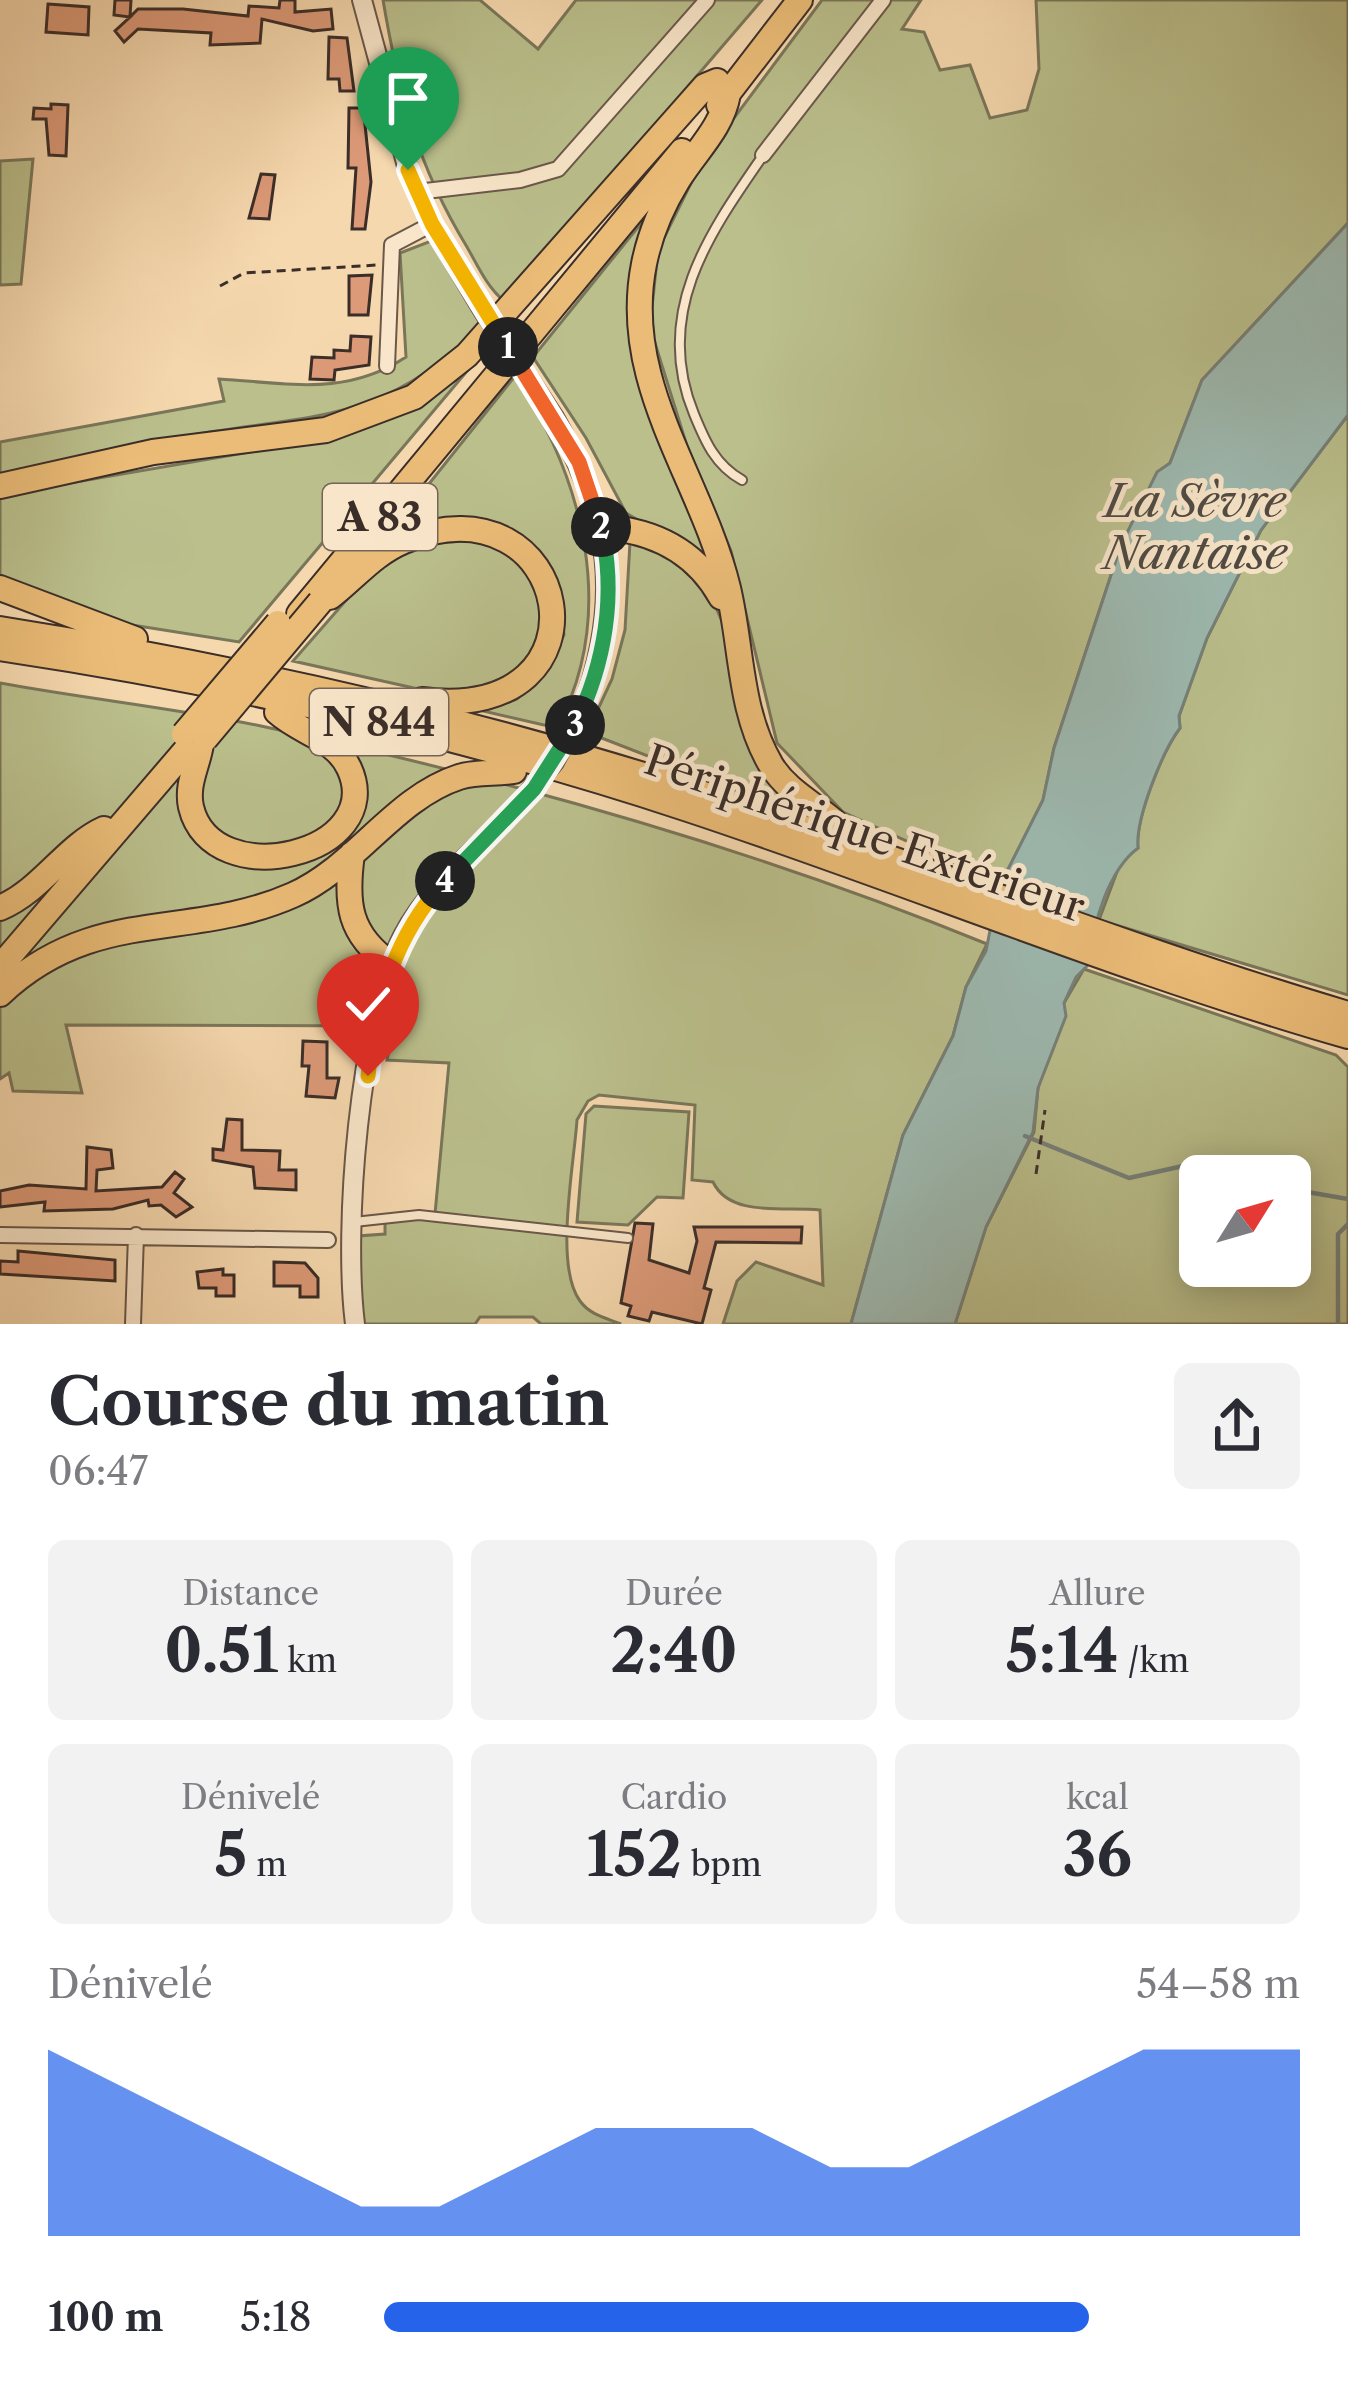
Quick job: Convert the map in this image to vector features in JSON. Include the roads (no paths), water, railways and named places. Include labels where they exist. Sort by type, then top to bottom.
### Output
[{"type":"highway","points":[[781,0],[723,87],[724,115],[678,180],[655,224],[639,316],[654,397],[718,557],[760,745],[789,788],[842,828],[854,846]]},
{"type":"highway","points":[[693,124],[800,0]]},
{"type":"highway","points":[[0,486],[153,452],[326,430],[414,397],[467,355],[705,86],[723,87]]},
{"type":"highway","name":"A 83","points":[[284,624],[472,410],[693,124]]},
{"type":"highway","name":"A 83","points":[[0,950],[197,738],[284,624],[693,124]]},
{"type":"highway","points":[[278,712],[326,742],[345,761],[354,782],[343,825],[310,848],[245,855],[208,837],[193,814],[189,794],[197,738],[320,602],[472,410]]},
{"type":"highway","points":[[603,535],[614,528],[637,531],[686,554],[705,572],[732,614]]},
{"type":"highway","points":[[320,602],[381,554],[429,534],[490,533],[512,541],[534,561],[550,590],[554,619],[546,653],[532,673],[480,702],[416,700],[397,706]]},
{"type":"highway","points":[[0,588],[133,638],[155,655]]},
{"type":"highway","name":"N 844","points":[[0,629],[155,655],[397,706],[663,781],[854,846],[926,883],[1348,1014]]},
{"type":"highway","name":"Périphérique Extérieur","points":[[0,648],[262,694],[633,792],[926,883],[1348,1036]]},
{"type":"highway","points":[[0,662],[278,712],[595,794],[633,792]]},
{"type":"highway","points":[[0,994],[29,967],[72,944],[280,901],[312,886],[439,786],[473,774],[514,771]]},
{"type":"highway","points":[[0,908],[34,888],[89,836],[102,839]]},
{"type":"highway","name":"A 83","points":[[0,967],[102,839]]},
{"type":"highway","points":[[352,854],[352,924],[366,945],[392,964]]},
{"type":"street","points":[[355,1324],[352,1230],[371,1049],[392,964],[428,899],[512,813],[554,762],[584,708],[601,653],[609,595],[603,535],[579,462],[432,224],[391,120],[362,0]]},
{"type":"street","points":[[417,192],[520,181],[559,169],[707,0]]},
{"type":"street","points":[[763,155],[883,0]]},
{"type":"street","points":[[386,366],[392,245],[432,224]]},
{"type":"street","points":[[0,1234],[328,1240]]},
{"type":"street","points":[[133,1324],[136,1235]]},
{"type":"lane","points":[[742,480],[716,460],[705,441],[681,380],[677,327],[697,261],[763,155]]},
{"type":"lane","points":[[352,1230],[419,1215],[628,1238]]},
{"type":"water","name":"La Sèvre Nantaise","points":[[1348,223],[1348,415],[1261,530],[1207,638],[1179,716],[1180,728],[1145,803],[1138,848],[1111,883],[1095,931],[1093,960],[1076,977],[1064,1003],[1066,1016],[1038,1088],[1033,1132],[986,1227],[955,1324],[851,1324],[903,1135],[953,1036],[966,987],[986,951],[998,889],[1043,800],[1054,748],[1121,545],[1157,472],[1170,463],[1202,380]]},
{"type":"waterway","points":[[1025,1136],[1129,1178],[1179,1167]]},
{"type":"waterway","points":[[1311,1193],[1348,1199]]},
{"type":"waterway","points":[[1338,1324],[1338,1234],[1348,1224]]}]
